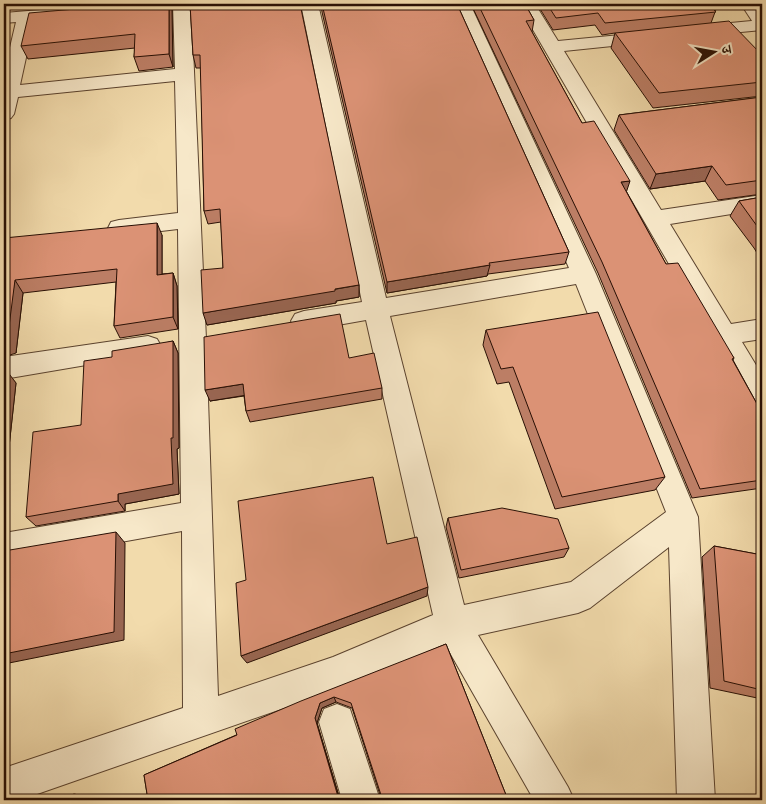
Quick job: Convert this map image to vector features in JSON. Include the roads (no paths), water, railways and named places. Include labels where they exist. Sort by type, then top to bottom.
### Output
[{"type":"street","points":[[171,4],[185,74],[190,220],[203,337],[197,514],[201,720]]},
{"type":"street","points":[[309,4],[376,309],[452,624],[555,800]]},
{"type":"street","points":[[462,4],[584,274],[683,517],[696,800]]},
{"type":"street","points":[[527,4],[553,47],[608,121],[655,219],[762,399]]},
{"type":"street","points":[[553,47],[762,24],[750,4]]},
{"type":"street","points":[[4,18],[84,11]]},
{"type":"street","points":[[4,114],[26,16]]},
{"type":"street","points":[[9,92],[185,74]]},
{"type":"street","points":[[655,219],[762,202]]},
{"type":"street","points":[[102,231],[190,220]]},
{"type":"street","points":[[280,325],[584,274]]},
{"type":"street","points":[[724,335],[762,328]]},
{"type":"street","points":[[4,368],[203,337]]},
{"type":"street","points":[[4,548],[197,514]]},
{"type":"street","points":[[4,788],[333,674],[452,624],[578,597],[683,517]]},
{"type":"street","points":[[337,722],[361,800]]}]
